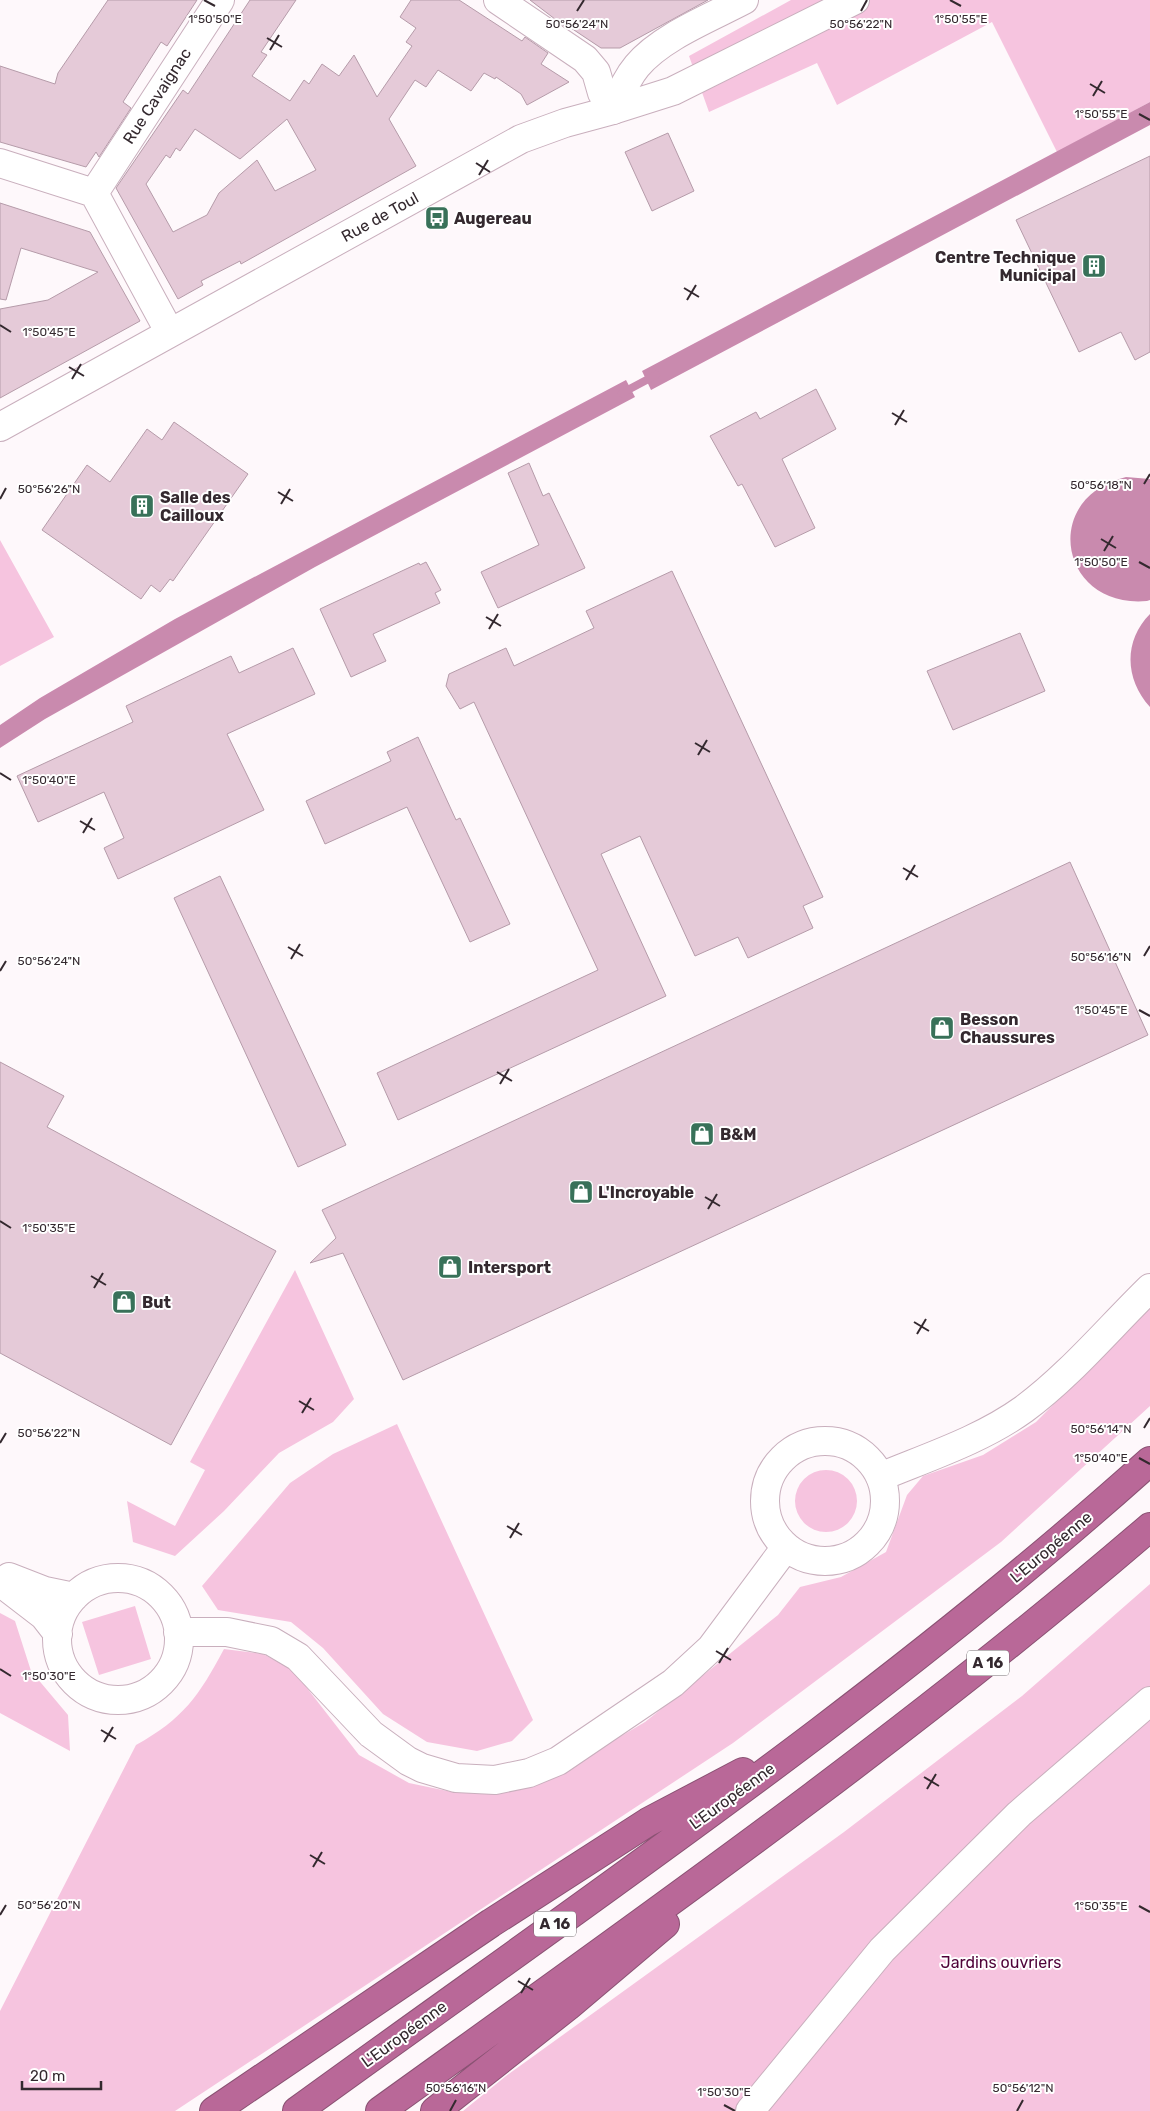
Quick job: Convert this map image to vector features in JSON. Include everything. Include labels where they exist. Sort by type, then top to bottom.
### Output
[{"type":"highway","name":"L'Européenne","points":[[297,2111],[814,1737],[989,1599],[1150,1461]]},
{"type":"highway","name":"A 16","points":[[380,2111],[820,1791],[985,1665],[1150,1526]]},
{"type":"highway","points":[[214,2111],[492,1923],[648,1822],[702,1792],[814,1737]]},
{"type":"highway","points":[[436,2111],[625,1958],[820,1791]]},
{"type":"street","name":"Rue Cavaignac","points":[[94,193],[220,0]]},
{"type":"street","points":[[613,110],[627,80],[648,54],[666,42],[744,0]]},
{"type":"street","name":"Rue de Toul","points":[[0,427],[521,140],[565,123],[673,91],[855,0]]},
{"type":"street","points":[[512,4],[584,59],[596,72],[602,94],[613,110]]},
{"type":"street","points":[[0,163],[94,193],[170,334]]},
{"type":"street","points":[[880,1477],[980,1435],[1023,1410],[1052,1386],[1150,1288]]},
{"type":"street","points":[[816,1442],[842,1443],[865,1456],[880,1477],[884,1496],[880,1523],[871,1539],[857,1552],[839,1559],[820,1561],[802,1557],[786,1547],[775,1534],[767,1519],[765,1494],[774,1469],[792,1451],[816,1442]]},
{"type":"street","points":[[178,1632],[227,1632],[272,1641],[298,1657],[371,1734],[408,1761],[422,1768],[456,1778],[496,1780],[529,1773],[558,1761],[673,1683],[712,1648],[786,1547]]},
{"type":"street","points":[[0,1574],[45,1591],[74,1597]]},
{"type":"street","points":[[107,1579],[125,1579],[142,1583],[164,1599],[174,1615],[178,1632],[177,1652],[164,1679],[139,1696],[119,1700],[91,1694],[76,1684],[61,1661],[58,1634],[62,1614],[74,1597],[89,1586],[107,1579]]},
{"type":"street","points":[[0,1582],[44,1616],[58,1634]]},
{"type":"street","points":[[750,2111],[882,1950],[915,1916],[1019,1814],[1150,1701]]},
{"type":"green space","points":[[791,0],[1150,0],[1150,102],[1057,152],[992,22],[837,105],[817,63],[709,112],[689,56]]},
{"type":"green space","points":[[0,540],[54,637],[0,666]]},
{"type":"green space","points":[[295,1270],[354,1399],[333,1422],[279,1453],[224,1511],[175,1556],[133,1542],[127,1501],[175,1526],[205,1470],[190,1462]]},
{"type":"green space","points":[[1150,1307],[1150,1406],[1001,1542],[733,1743],[175,2111],[0,2111],[0,2011],[136,1745],[178,1716],[198,1693],[224,1649],[263,1654],[293,1670],[359,1755],[409,1783],[457,1793],[543,1782],[645,1722],[778,1615],[800,1587],[841,1577],[886,1552],[907,1495],[923,1476],[983,1455],[1036,1422]]},
{"type":"green space","points":[[397,1424],[533,1720],[512,1741],[477,1751],[427,1742],[383,1714],[323,1648],[291,1622],[218,1610],[202,1586],[290,1483],[333,1454]]},
{"type":"green space","points":[[826,1470],[838,1473],[848,1479],[854,1489],[857,1501],[854,1513],[848,1523],[838,1529],[826,1532],[814,1529],[804,1523],[798,1513],[795,1501],[798,1489],[804,1479],[814,1473]]},
{"type":"green space","name":"Jardins ouvriers","points":[[1150,1584],[1150,2111],[463,2111],[506,2076],[844,1832],[1022,1696]]},
{"type":"green space","points":[[135,1606],[151,1659],[99,1675],[82,1622]]},
{"type":"green space","points":[[0,1613],[15,1621],[31,1671],[68,1715],[70,1751],[0,1713]]},
{"type":"shaded area","points":[[1150,102],[1150,125],[651,390],[642,371]]},
{"type":"shaded area","points":[[626,380],[635,397],[315,567],[45,719],[0,748],[0,725],[40,698],[175,619]]},
{"type":"shaded area","points":[[1126,477],[1150,479],[1150,600],[1147,601],[1117,599],[1095,588],[1079,571],[1071,550],[1072,527],[1081,506],[1099,488]]},
{"type":"shaded area","points":[[1150,614],[1150,707],[1136,685],[1130,660],[1135,636]]},
{"type":"building","points":[[108,0],[197,0],[167,46],[161,42],[123,102],[131,108],[99,157],[96,152],[86,167],[0,142],[0,66],[55,84],[58,73]]},
{"type":"building","points":[[250,0],[296,0],[261,52],[267,55],[252,76],[290,101],[304,80],[309,84],[322,64],[339,76],[354,55],[377,97],[412,46],[406,42],[416,28],[400,17],[411,0],[459,0],[522,41],[525,37],[548,53],[541,64],[569,82],[527,105],[521,94],[496,77],[495,79],[484,73],[471,91],[438,70],[426,87],[415,80],[389,119],[416,166],[241,264],[240,261],[201,281],[203,285],[178,299],[116,188],[183,90],[188,94]],"holes":[[[287,119],[316,170],[275,191],[257,160],[219,193],[207,215],[173,232],[146,184],[166,155],[170,158],[176,148],[180,151],[195,129],[240,159]]]},
{"type":"building","points":[[530,0],[708,0],[620,48],[601,48],[565,24],[564,26]]},
{"type":"building","points":[[668,133],[694,191],[652,211],[625,152]]},
{"type":"building","name":"Centre Technique Municipal","points":[[1150,156],[1150,352],[1135,360],[1121,332],[1079,352],[1016,220]]},
{"type":"building","points":[[0,203],[90,232],[140,321],[0,398],[0,309],[48,300],[98,272],[21,248],[6,300],[0,299]]},
{"type":"building","points":[[816,389],[836,429],[782,459],[815,528],[775,547],[742,484],[738,486],[710,436],[756,412],[760,419]]},
{"type":"building","name":"Salle des Cailloux","points":[[174,422],[248,474],[173,581],[170,579],[160,592],[151,585],[141,599],[42,530],[87,465],[110,482],[147,429],[162,440]]},
{"type":"building","points":[[529,463],[543,496],[549,493],[585,568],[498,608],[481,572],[539,545],[508,473]]},
{"type":"building","points":[[426,562],[441,590],[435,593],[440,603],[373,634],[386,661],[351,677],[320,609],[419,563],[420,565]]},
{"type":"building","points":[[672,571],[823,897],[803,906],[813,928],[748,958],[738,937],[695,956],[640,836],[601,854],[666,996],[398,1120],[377,1073],[598,970],[474,702],[460,709],[446,686],[449,674],[506,648],[514,666],[594,628],[586,611]]},
{"type":"building","points":[[1020,633],[1045,691],[953,730],[927,671]]},
{"type":"building","points":[[293,648],[315,694],[227,734],[264,810],[118,879],[104,848],[124,838],[104,792],[38,822],[17,776],[133,722],[126,706],[231,656],[239,673]]},
{"type":"building","points":[[418,737],[456,820],[460,818],[510,924],[470,942],[407,807],[325,844],[306,801],[391,761],[387,752]]},
{"type":"building","points":[[1070,862],[1148,1035],[403,1380],[343,1253],[310,1263],[336,1238],[322,1210]]},
{"type":"building","points":[[220,876],[346,1145],[298,1167],[174,898]]},
{"type":"building","name":"But","points":[[0,1062],[64,1096],[47,1127],[276,1251],[171,1445],[0,1353]]},
{"type":"waterway","points":[[622,393],[656,375]]},
{"type":"place","name":"Augereau","points":[[437,218]]},
{"type":"place","name":"Centre Technique Municipal","points":[[1094,266]]},
{"type":"place","name":"Salle des Cailloux","points":[[142,506]]},
{"type":"place","name":"Besson Chaussures","points":[[942,1028]]},
{"type":"place","name":"B&M","points":[[702,1134]]},
{"type":"place","name":"L'Incroyable","points":[[581,1192]]},
{"type":"place","name":"Intersport","points":[[450,1267]]},
{"type":"place","name":"But","points":[[124,1302]]}]
